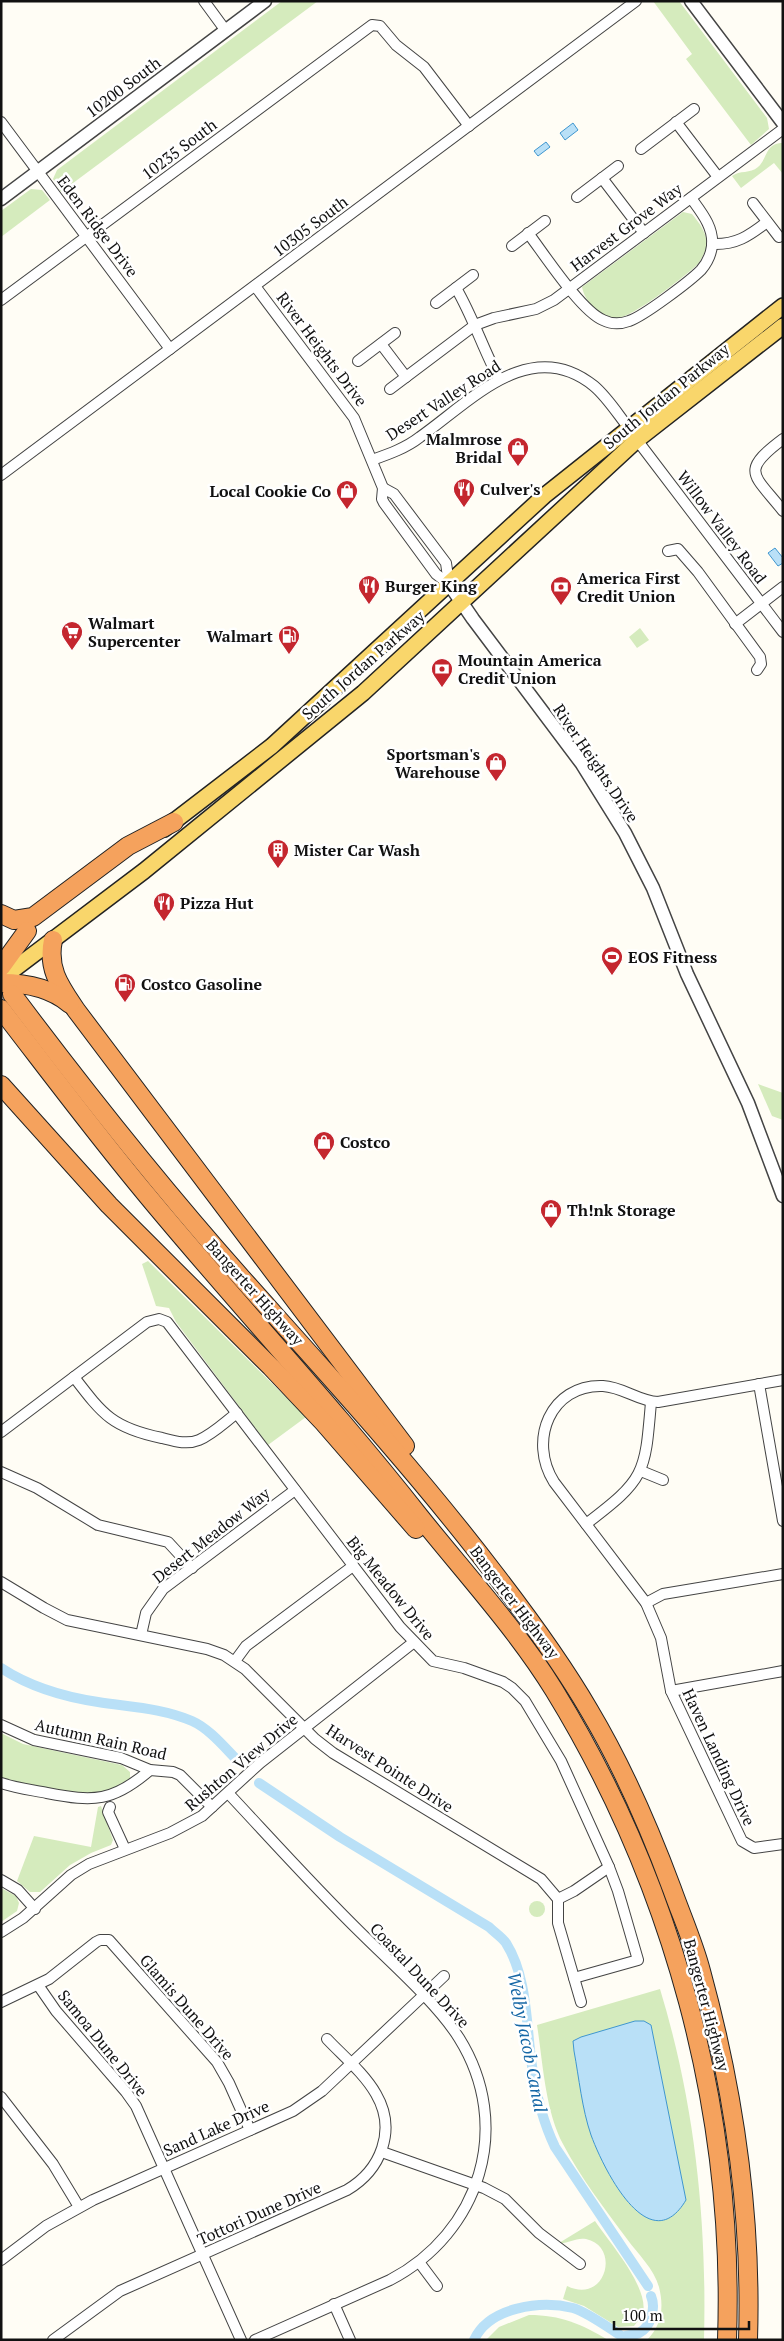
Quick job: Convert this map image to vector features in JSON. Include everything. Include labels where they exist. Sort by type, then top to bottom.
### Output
[{"type":"highway","points":[[1,914],[14,920],[33,917],[128,846],[174,822]]},
{"type":"highway","points":[[28,932],[5,978],[55,994],[76,1010]]},
{"type":"highway","points":[[53,940],[51,965],[76,1010],[370,1399],[505,1587]]},
{"type":"highway","name":"Bangerter Highway","points":[[5,978],[98,1108],[144,1165],[393,1448],[505,1587],[556,1657],[607,1740],[653,1838],[701,1968],[728,2082],[744,2192],[749,2306],[748,2340]]},
{"type":"highway","name":"Bangerter Highway","points":[[1,1009],[147,1195],[373,1457],[515,1636],[551,1686],[586,1745],[614,1801],[649,1882],[675,1957],[697,2035],[713,2114],[726,2228],[727,2340]]},
{"type":"highway","points":[[1,1078],[20,1104]]},
{"type":"highway","points":[[1,1085],[20,1104],[103,1200],[271,1367],[324,1423],[482,1603],[515,1636]]},
{"type":"main road","name":"South Jordan Parkway","points":[[1,952],[272,746],[544,496],[628,427],[783,306]]},
{"type":"main road","name":"South Jordan Parkway","points":[[5,978],[144,871],[350,703],[637,440],[783,326]]},
{"type":"street","points":[[204,1],[226,31]]},
{"type":"street","name":"10200 South","points":[[1,199],[265,1]]},
{"type":"street","name":"10305 South","points":[[1,475],[636,1]]},
{"type":"street","points":[[691,1],[783,123]]},
{"type":"street","name":"10235 South","points":[[1,300],[368,26],[376,24],[382,28],[396,45],[424,67],[469,126]]},
{"type":"street","points":[[641,149],[694,108]]},
{"type":"street","name":"Eden Ridge Drive","points":[[1,122],[170,349]]},
{"type":"street","points":[[676,122],[718,177]]},
{"type":"street","name":"Harvest Grove Way","points":[[390,389],[475,325],[494,318],[536,309],[554,300],[783,129]]},
{"type":"street","points":[[577,197],[618,166]]},
{"type":"street","points":[[602,178],[644,233]]},
{"type":"street","points":[[528,233],[591,312],[600,319],[618,323],[630,321],[641,315],[698,272],[708,259],[712,244],[707,222],[690,198]]},
{"type":"street","points":[[753,203],[778,237]]},
{"type":"street","points":[[512,246],[546,221]]},
{"type":"street","points":[[712,244],[730,244],[742,240],[767,222]]},
{"type":"street","points":[[436,303],[473,275]]},
{"type":"street","name":"River Heights Drive","points":[[255,286],[344,402],[357,425],[372,460],[383,488],[382,498],[386,506],[436,574],[449,584],[586,770],[625,833],[653,888],[691,982],[748,1104],[783,1196]]},
{"type":"street","points":[[456,288],[471,315],[480,341],[499,379]]},
{"type":"street","points":[[358,361],[395,333]]},
{"type":"street","points":[[381,344],[406,377]]},
{"type":"street","name":"Desert Valley Road","points":[[372,460],[412,443],[499,379],[516,372],[536,368],[567,371],[594,386],[628,427]]},
{"type":"street","name":"Willow Valley Road","points":[[637,440],[783,632]]},
{"type":"street","points":[[783,440],[761,456],[755,468],[756,476],[783,511]]},
{"type":"street","points":[[668,552],[676,549],[686,558],[760,657],[761,664],[757,670]]},
{"type":"street","points":[[735,624],[783,587]]},
{"type":"street","name":"Big Meadow Drive","points":[[74,1377],[147,1322],[159,1319],[170,1325],[392,1618],[414,1642],[433,1661],[464,1668],[502,1682],[521,1696],[561,1761],[609,1867],[638,1960],[574,1978]]},
{"type":"street","points":[[1,1432],[74,1377],[107,1416],[123,1427],[148,1435],[180,1442],[193,1442],[205,1437],[237,1413]]},
{"type":"street","points":[[651,1402],[647,1450],[641,1471],[626,1492],[586,1524],[554,1482],[544,1460],[542,1439],[549,1416],[566,1398],[589,1387],[614,1388],[651,1402],[783,1380]]},
{"type":"street","points":[[759,1384],[783,1521]]},
{"type":"street","points":[[641,1471],[662,1480]]},
{"type":"street","points":[[1,1472],[37,1488],[98,1525],[168,1542],[192,1568]]},
{"type":"street","name":"Desert Meadow Way","points":[[141,1635],[144,1619],[154,1600],[163,1590],[295,1490]]},
{"type":"street","name":"Haven Landing Drive","points":[[586,1524],[646,1603],[661,1638],[671,1691],[740,1837],[745,1845],[754,1848],[783,1844]]},
{"type":"street","points":[[235,1662],[246,1646],[353,1566]]},
{"type":"street","points":[[646,1603],[663,1594],[783,1574]]},
{"type":"street","name":"Harvest Pointe Drive","points":[[1,1582],[51,1613],[67,1620],[212,1650],[235,1662],[250,1673],[322,1745],[342,1759],[541,1879],[558,1899]]},
{"type":"street","name":"Rushton View Drive","points":[[1,1932],[35,1909],[80,1869],[181,1829],[212,1807],[255,1767],[304,1727],[414,1642]]},
{"type":"street","points":[[671,1691],[783,1671]]},
{"type":"street","name":"Autumn Rain Road","points":[[1,1725],[26,1737],[121,1758],[150,1770],[177,1773],[212,1807]]},
{"type":"street","points":[[1,1784],[79,1799],[106,1796],[133,1785],[150,1770]]},
{"type":"street","name":"Coastal Dune Drive","points":[[228,1793],[423,1996],[459,2038],[478,2080],[483,2102],[486,2146],[476,2185],[467,2205],[451,2230],[419,2262],[390,2280],[255,2340]]},
{"type":"street","points":[[106,1796],[110,1807],[108,1812],[125,1850]]},
{"type":"street","points":[[581,2002],[558,1924],[558,1899],[574,1891],[609,1867]]},
{"type":"street","points":[[1,1880],[18,1890],[35,1909]]},
{"type":"street","name":"Glamis Dune Drive","points":[[38,1985],[96,1942],[104,1939],[112,1943],[217,2062],[229,2083],[250,2130]]},
{"type":"street","name":"Sand Lake Drive","points":[[2,2259],[46,2226],[79,2207],[293,2111],[308,2102],[444,1976]]},
{"type":"street","points":[[1,2002],[38,1985]]},
{"type":"street","name":"Samoa Dune Drive","points":[[38,1985],[52,2007],[132,2099],[241,2340]]},
{"type":"street","name":"Tottori Dune Drive","points":[[53,2340],[120,2291],[346,2190],[368,2174],[382,2152],[385,2137],[382,2108],[371,2087],[326,2039]]},
{"type":"street","points":[[1,2097],[59,2173],[79,2207]]},
{"type":"street","points":[[382,2152],[476,2185],[504,2199],[538,2233],[580,2264]]},
{"type":"street","points":[[419,2262],[437,2286]]},
{"type":"street","points":[[334,2304],[350,2340]]},
{"type":"green space","points":[[282,1],[318,1],[61,192],[53,179],[57,170]]},
{"type":"green space","points":[[653,1],[679,1],[767,118],[769,129],[751,145],[686,59],[692,54]]},
{"type":"green space","points":[[783,143],[783,174],[774,163],[741,188],[732,176],[755,169],[773,145]]},
{"type":"green space","points":[[31,189],[42,190],[50,200],[1,237],[1,211]]},
{"type":"green space","points":[[683,212],[692,214],[705,234],[706,249],[697,265],[658,296],[624,316],[617,318],[605,315],[590,304],[582,287]]},
{"type":"green space","points":[[640,628],[649,640],[637,648],[629,637]]},
{"type":"green space","points":[[758,1084],[783,1093],[783,1120],[772,1116]]},
{"type":"green space","points":[[148,1261],[306,1417],[268,1445],[176,1322],[169,1308],[156,1306],[142,1264]]},
{"type":"green space","points":[[1,1733],[23,1744],[122,1765],[130,1772],[130,1779],[117,1787],[103,1792],[87,1793],[55,1790],[9,1780],[1,1777]]},
{"type":"green space","points":[[101,1806],[113,1840],[111,1845],[91,1853],[70,1865],[40,1892],[30,1892],[17,1881],[34,1836],[91,1847],[98,1807]]},
{"type":"green space","points":[[1,1888],[16,1896],[19,1903],[17,1911],[1,1922]]},
{"type":"green space","points":[[537,1901],[543,1903],[545,1909],[543,1915],[537,1917],[531,1915],[529,1909],[531,1903]]},
{"type":"green space","points":[[660,1989],[682,2075],[696,2163],[703,2251],[704,2340],[647,2340],[659,2322],[661,2302],[657,2280],[593,2193],[563,2144],[548,2101],[537,2025]]},
{"type":"green space","points":[[595,2221],[626,2265],[640,2291],[643,2313],[634,2326],[618,2327],[584,2306],[563,2299],[567,2286],[580,2290],[591,2288],[599,2281],[604,2272],[606,2262],[603,2252],[597,2244],[586,2239],[559,2243]]},
{"type":"green space","points":[[529,2315],[561,2319],[589,2329],[608,2340],[486,2340],[499,2327]]},
{"type":"water","points":[[573,123],[578,130],[565,140],[560,133]]},
{"type":"water","points":[[546,142],[550,147],[538,156],[534,151]]},
{"type":"water","points":[[775,548],[783,558],[783,563],[778,566],[768,553]]},
{"type":"water","points":[[635,2021],[644,2021],[651,2025],[686,2200],[672,2216],[657,2221],[643,2215],[629,2203],[606,2168],[597,2150],[583,2104],[574,2051],[573,2041],[581,2037]]},
{"type":"waterway","name":"Welby Jacob Canal","points":[[1,1668],[35,1686],[60,1694],[85,1700],[169,1713],[192,1721],[211,1734],[238,1761]]},
{"type":"waterway","name":"Welby Jacob Canal","points":[[259,1783],[340,1837],[489,1927],[506,1943],[513,1957],[522,1987],[532,2066],[540,2108],[555,2147],[648,2286]]},
{"type":"waterway","name":"Welby Jacob Canal","points":[[474,2340],[481,2329],[503,2313],[532,2306],[546,2305],[579,2310],[623,2337],[639,2333],[647,2326],[653,2311],[651,2296]]},
{"type":"place","name":"Malmrose Bridal","points":[[518,467]]},
{"type":"place","name":"Culver's","points":[[464,508]]},
{"type":"place","name":"Local Cookie Co","points":[[347,510]]},
{"type":"place","name":"Burger King","points":[[369,605]]},
{"type":"place","name":"America First Credit Union","points":[[561,606]]},
{"type":"place","name":"Walmart Supercenter","points":[[72,651]]},
{"type":"place","name":"Walmart","points":[[289,655]]},
{"type":"place","name":"Mountain America Credit Union","points":[[442,688]]},
{"type":"place","name":"Sportsman's Warehouse","points":[[496,782]]},
{"type":"place","name":"Mister Car Wash","points":[[278,869]]},
{"type":"place","name":"Pizza Hut","points":[[164,922]]},
{"type":"place","name":"EOS Fitness","points":[[612,976]]},
{"type":"place","name":"Costco Gasoline","points":[[125,1003]]},
{"type":"place","name":"Costco","points":[[324,1161]]},
{"type":"place","name":"Th!nk Storage","points":[[551,1229]]}]
